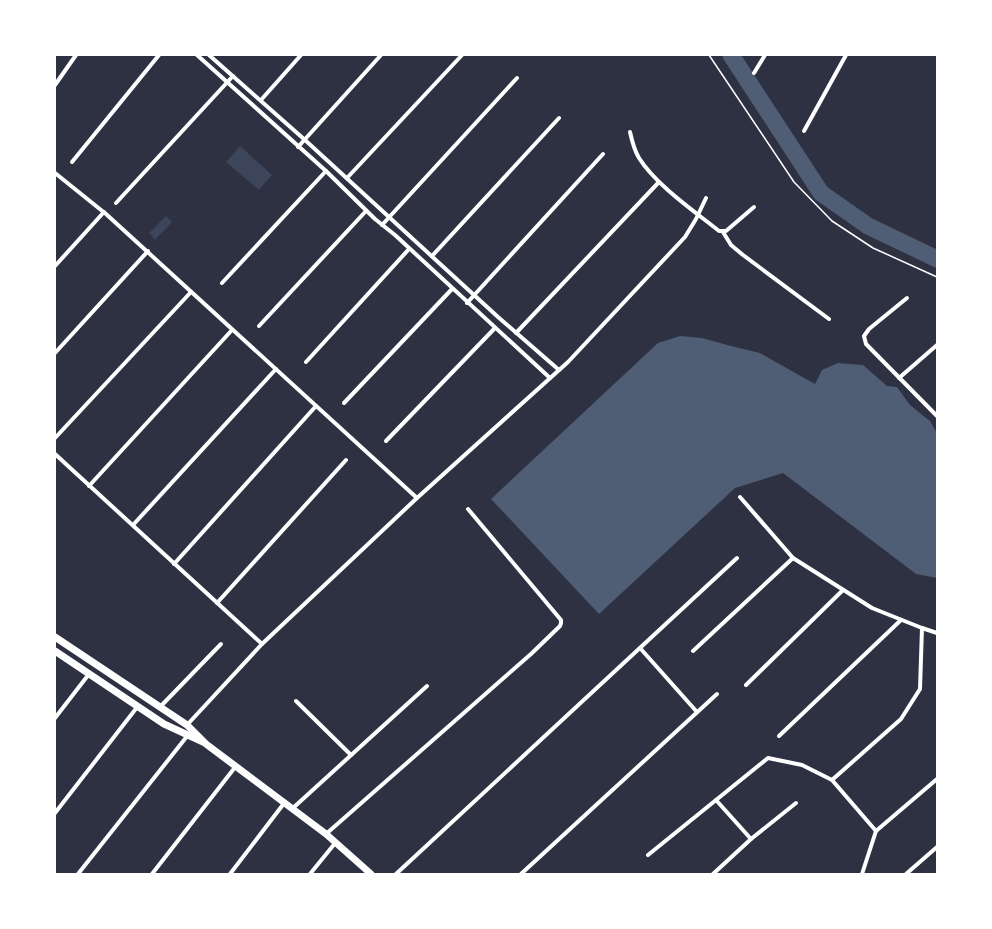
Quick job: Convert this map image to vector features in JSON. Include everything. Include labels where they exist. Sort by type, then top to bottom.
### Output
[{"type":"street","points":[[55,85],[76,55]]},
{"type":"street","points":[[72,162],[159,55]]},
{"type":"street","points":[[197,55],[326,171],[366,211],[550,378]]},
{"type":"street","points":[[261,100],[301,55]]},
{"type":"street","points":[[298,147],[381,55]]},
{"type":"street","points":[[347,178],[462,55]]},
{"type":"street","points":[[754,73],[765,55]]},
{"type":"street","points":[[804,131],[846,55]]},
{"type":"street","points":[[212,56],[474,295],[559,370]]},
{"type":"street","points":[[116,203],[233,76]]},
{"type":"street","points":[[382,225],[517,78]]},
{"type":"street","points":[[432,256],[559,118]]},
{"type":"street","points":[[630,132],[639,158],[659,182],[698,215],[719,231],[723,232],[731,245],[743,255],[829,319]]},
{"type":"street","points":[[467,302],[603,154]]},
{"type":"street","points":[[222,284],[326,171]]},
{"type":"street","points":[[55,173],[104,212],[417,498]]},
{"type":"street","points":[[516,333],[659,182]]},
{"type":"street","points":[[187,725],[262,644],[417,498],[559,370],[581,348],[685,237],[706,198]]},
{"type":"street","points":[[723,232],[754,207]]},
{"type":"street","points":[[259,326],[366,211]]},
{"type":"street","points":[[55,266],[104,212]]},
{"type":"street","points":[[306,362],[409,249]]},
{"type":"street","points":[[55,353],[148,252]]},
{"type":"street","points":[[344,403],[452,289]]},
{"type":"street","points":[[55,438],[191,292]]},
{"type":"street","points":[[907,298],[869,329],[864,336],[866,344],[937,416]]},
{"type":"street","points":[[386,441],[495,328]]},
{"type":"street","points":[[89,486],[232,330]]},
{"type":"street","points":[[899,378],[937,345]]},
{"type":"street","points":[[133,525],[276,369]]},
{"type":"street","points":[[174,564],[316,406]]},
{"type":"street","points":[[55,454],[262,644]]},
{"type":"street","points":[[217,603],[346,460]]},
{"type":"street","points":[[740,497],[793,558],[872,608],[937,633]]},
{"type":"street","points":[[326,834],[531,654],[560,626],[561,620],[468,509]]},
{"type":"street","points":[[396,874],[737,558]]},
{"type":"street","points":[[693,651],[793,558]]},
{"type":"street","points":[[746,685],[843,590]]},
{"type":"street","points":[[780,736],[900,620]]},
{"type":"street","points":[[832,780],[901,719],[920,689],[922,628]]},
{"type":"street","points":[[55,637],[187,725],[206,744]]},
{"type":"street","points":[[160,707],[220,644]]},
{"type":"street","points":[[640,648],[697,712]]},
{"type":"street","points":[[55,651],[164,724],[206,744],[293,808],[336,842],[371,874]]},
{"type":"street","points":[[55,718],[89,674]]},
{"type":"street","points":[[293,808],[428,686]]},
{"type":"street","points":[[521,874],[717,694]]},
{"type":"street","points":[[296,701],[351,754]]},
{"type":"street","points":[[55,813],[138,706]]},
{"type":"street","points":[[78,874],[188,735]]},
{"type":"street","points":[[648,855],[768,758],[802,765],[832,780],[876,831]]},
{"type":"street","points":[[152,874],[237,766]]},
{"type":"street","points":[[862,874],[876,831],[937,779]]},
{"type":"street","points":[[716,800],[751,840]]},
{"type":"street","points":[[230,874],[285,802]]},
{"type":"street","points":[[713,874],[796,803]]},
{"type":"street","points":[[310,874],[336,842]]},
{"type":"street","points":[[906,874],[937,847]]},
{"type":"path","points":[[709,55],[794,182],[832,221],[873,248],[937,277]]},
{"type":"shaded area","points":[[240,146],[272,175],[259,190],[226,162]]},
{"type":"shaded area","points":[[166,216],[172,222],[155,240],[149,233]]},
{"type":"shaded area","points":[[680,336],[702,338],[760,353],[815,384],[822,370],[838,363],[863,365],[887,386],[897,387],[910,405],[930,421],[937,433],[937,578],[916,574],[783,473],[735,488],[599,614],[491,499],[658,343]]},
{"type":"waterway","points":[[731,55],[821,193],[868,226],[937,259]]}]
